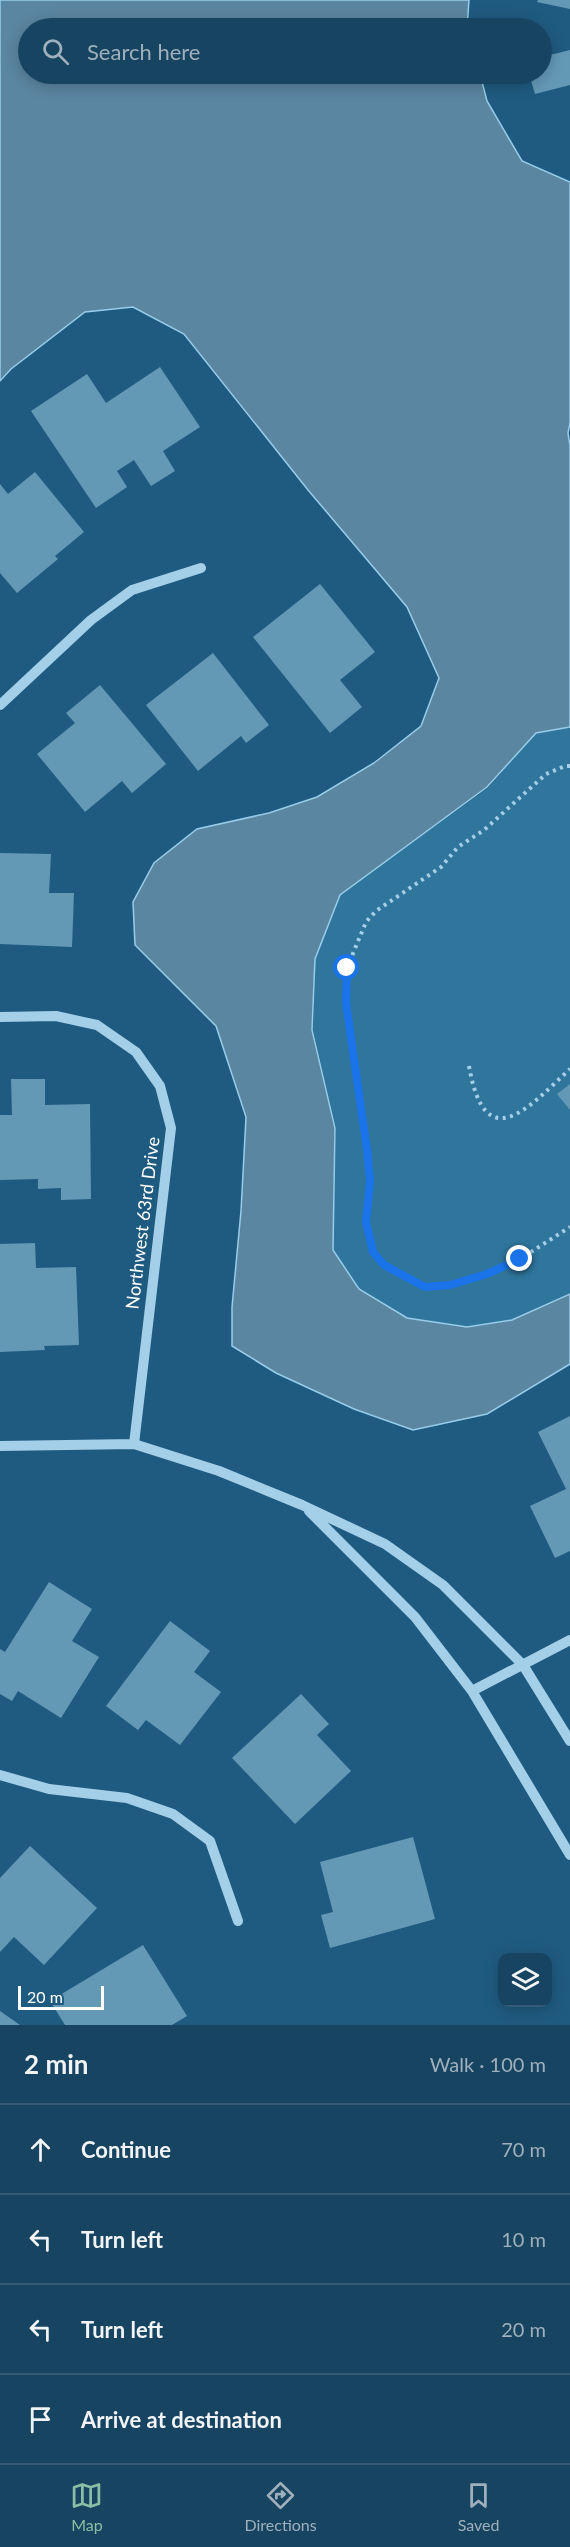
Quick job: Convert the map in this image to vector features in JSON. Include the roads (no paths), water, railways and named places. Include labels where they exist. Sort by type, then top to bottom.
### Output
[{"type":"street","points":[[0,705],[91,620],[132,590],[201,568]]},
{"type":"street","name":"Northwest 63rd Drive","points":[[0,1017],[56,1016],[98,1025],[136,1052],[160,1086],[171,1128],[134,1444]]},
{"type":"street","points":[[0,1446],[134,1444],[219,1471],[302,1505],[385,1544],[443,1586],[523,1665],[570,1742]]},
{"type":"street","points":[[302,1505],[415,1617],[472,1690],[570,1855]]},
{"type":"street","points":[[472,1690],[570,1640]]},
{"type":"street","points":[[0,1775],[49,1789],[128,1798],[173,1814],[210,1841],[238,1921]]}]
